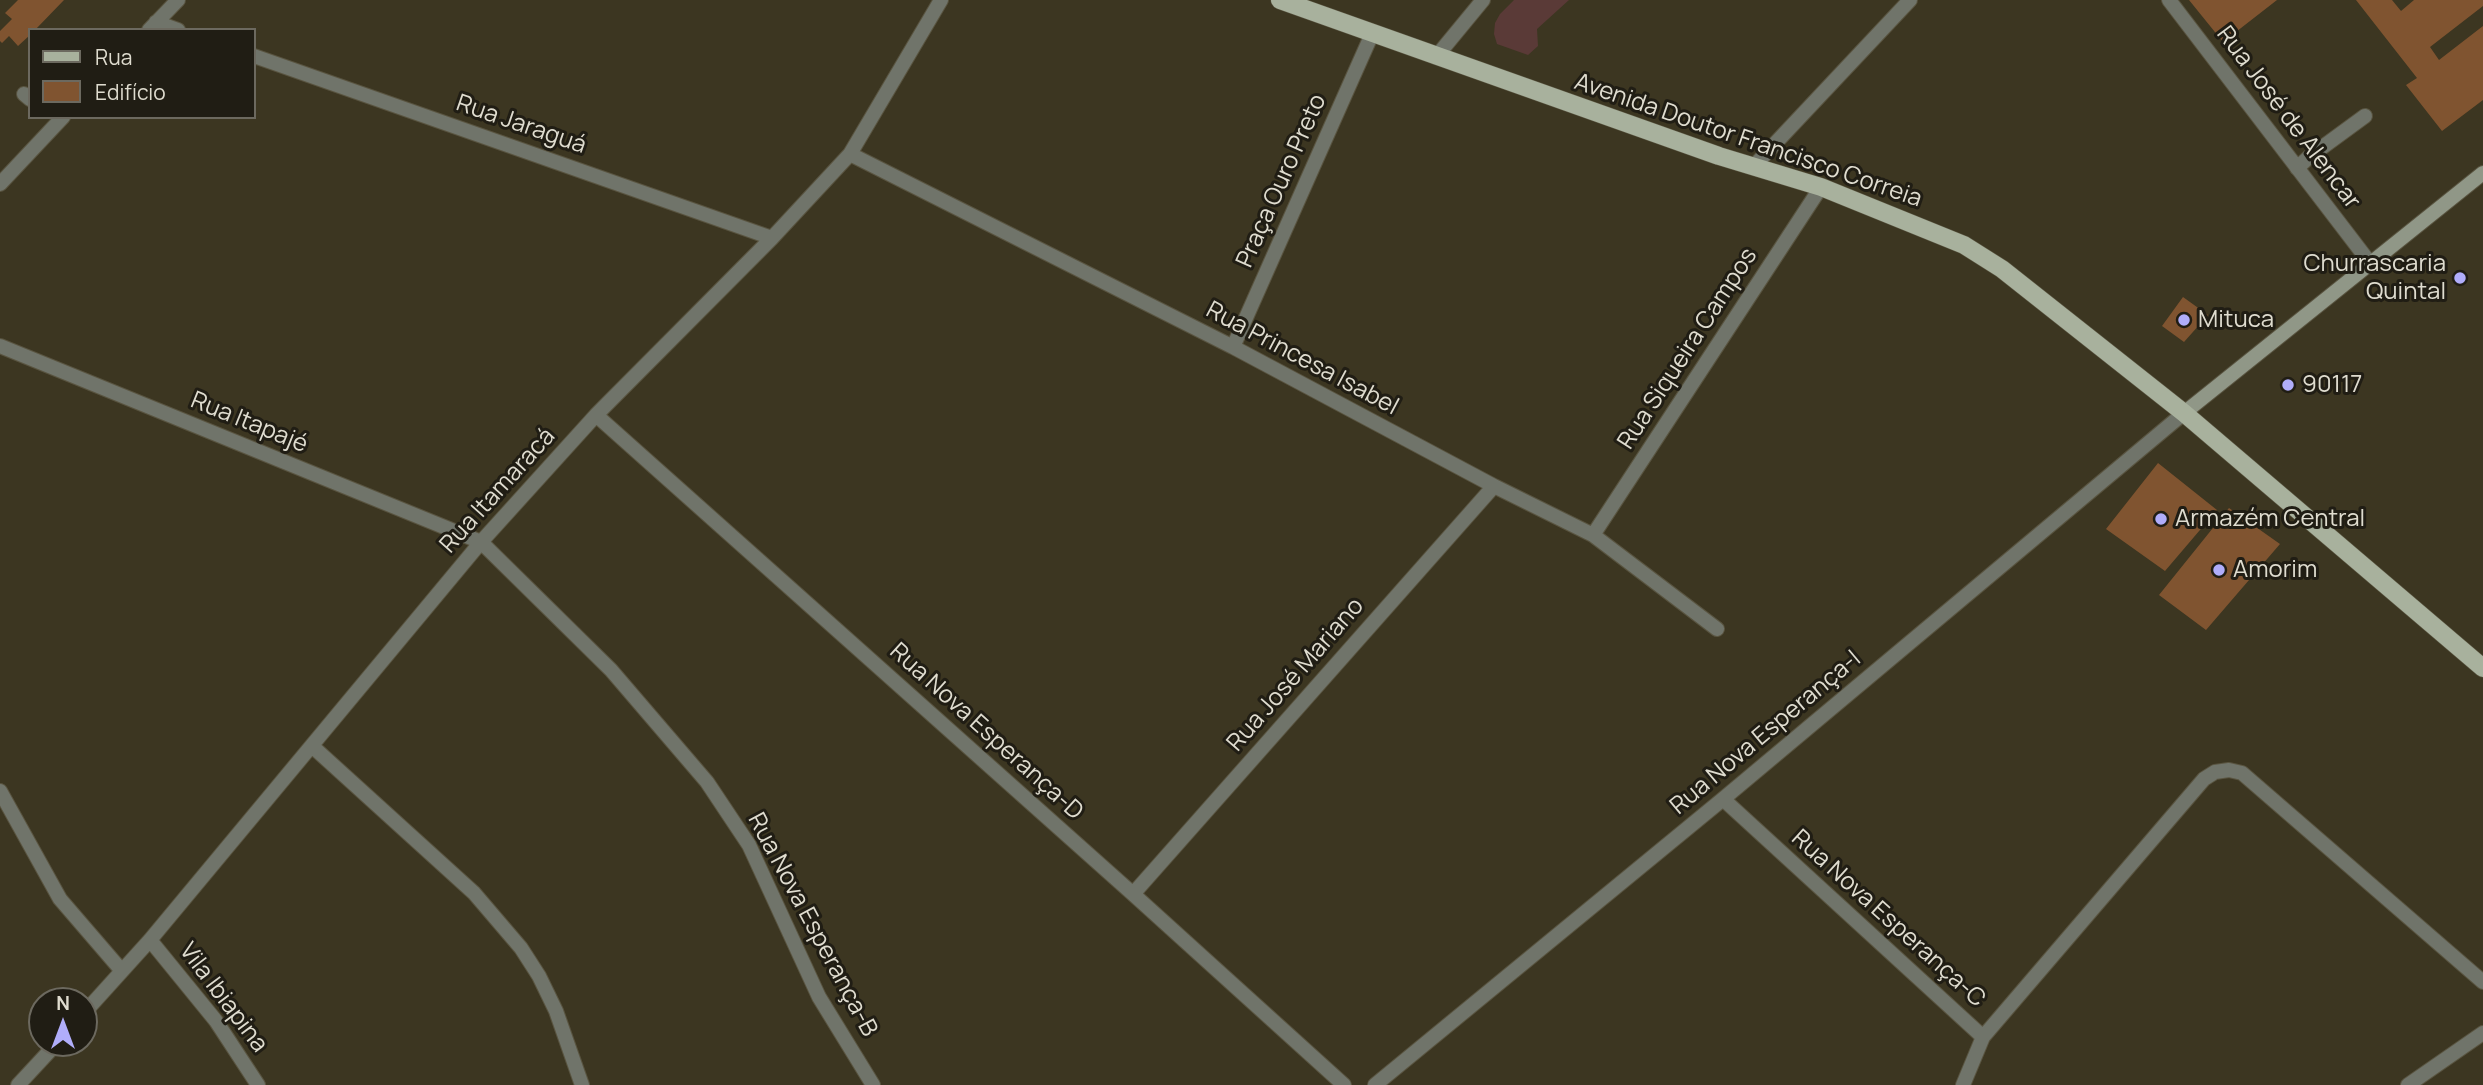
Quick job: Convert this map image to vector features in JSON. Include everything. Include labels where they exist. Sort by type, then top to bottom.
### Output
[{"type":"main road","name":"Avenida Doutor Francisco Correia","points":[[1280,0],[1753,167],[1821,187],[1964,246],[2002,269],[2184,413],[2483,668]]},
{"type":"main road","points":[[2184,413],[2483,173]]},
{"type":"street","points":[[152,26],[178,0]]},
{"type":"street","name":"Rua Itamaracá","points":[[98,998],[150,940],[481,542],[596,415],[850,154],[941,0]]},
{"type":"street","points":[[1436,57],[1483,0]]},
{"type":"street","points":[[1753,167],[1910,0]]},
{"type":"street","name":"Rua José de Alencar","points":[[2169,0],[2370,263]]},
{"type":"street","name":"Praça Ouro Preto","points":[[1233,347],[1372,34]]},
{"type":"street","name":"Rua Jaraguá","points":[[256,57],[772,237]]},
{"type":"street","points":[[2297,168],[2365,116]]},
{"type":"street","points":[[0,184],[58,119]]},
{"type":"street","name":"Rua Princesa Isabel","points":[[850,154],[1233,347],[1494,486],[1593,535],[1717,629]]},
{"type":"street","name":"Rua Siqueira Campos","points":[[1593,535],[1821,187]]},
{"type":"street","name":"Rua Itapajé","points":[[0,346],[481,542]]},
{"type":"street","name":"Rua Nova Esperança-I","points":[[1376,1085],[2184,413]]},
{"type":"street","name":"Rua Nova Esperança-D","points":[[596,415],[1344,1085]]},
{"type":"street","name":"Rua José Mariano","points":[[1133,894],[1494,486]]},
{"type":"street","name":"Rua Nova Esperança-B","points":[[481,542],[611,670],[707,782],[749,845],[819,997],[873,1085]]},
{"type":"street","points":[[312,746],[474,893],[521,948],[539,976],[556,1011],[582,1085]]},
{"type":"street","points":[[1983,1037],[2204,779],[2215,772],[2229,770],[2242,773],[2483,982]]},
{"type":"street","points":[[0,791],[60,899],[122,971]]},
{"type":"street","name":"Rua Nova Esperança-C","points":[[1723,799],[1983,1037],[1963,1085]]},
{"type":"street","name":"Vila Ibiapina","points":[[150,940],[216,1021],[258,1085]]},
{"type":"street","points":[[2408,1085],[2483,1033]]},
{"type":"street","points":[[18,1085],[44,1057]]},
{"type":"shaded area","points":[[1514,0],[1569,0],[1537,29],[1538,46],[1528,55],[1497,44],[1494,34],[1495,23],[1500,14]]},
{"type":"building","points":[[18,0],[64,0],[37,28],[28,28],[28,37],[18,46],[9,36],[2,43],[0,41],[0,31],[12,19],[5,13]]},
{"type":"building","points":[[2189,0],[2277,0],[2223,42]]},
{"type":"building","points":[[2356,0],[2392,0],[2401,11],[2414,0],[2483,0],[2483,6],[2430,47],[2439,60],[2483,26],[2483,100],[2442,131],[2406,85],[2417,78]]},
{"type":"building","name":"Mituca","points":[[2183,297],[2208,315],[2184,342],[2162,326]]},
{"type":"building","name":"Armazém Central","points":[[2158,463],[2217,510],[2165,571],[2106,529]]},
{"type":"building","name":"Amorim","points":[[2229,508],[2280,544],[2206,630],[2159,595]]},
{"type":"place","name":"Churrascaria Quintal","points":[[2460,278]]},
{"type":"place","name":"Mituca","points":[[2184,320]]},
{"type":"place","name":"90117","points":[[2288,385]]},
{"type":"place","name":"Armazém Central","points":[[2161,519]]},
{"type":"place","name":"Amorim","points":[[2219,570]]}]
